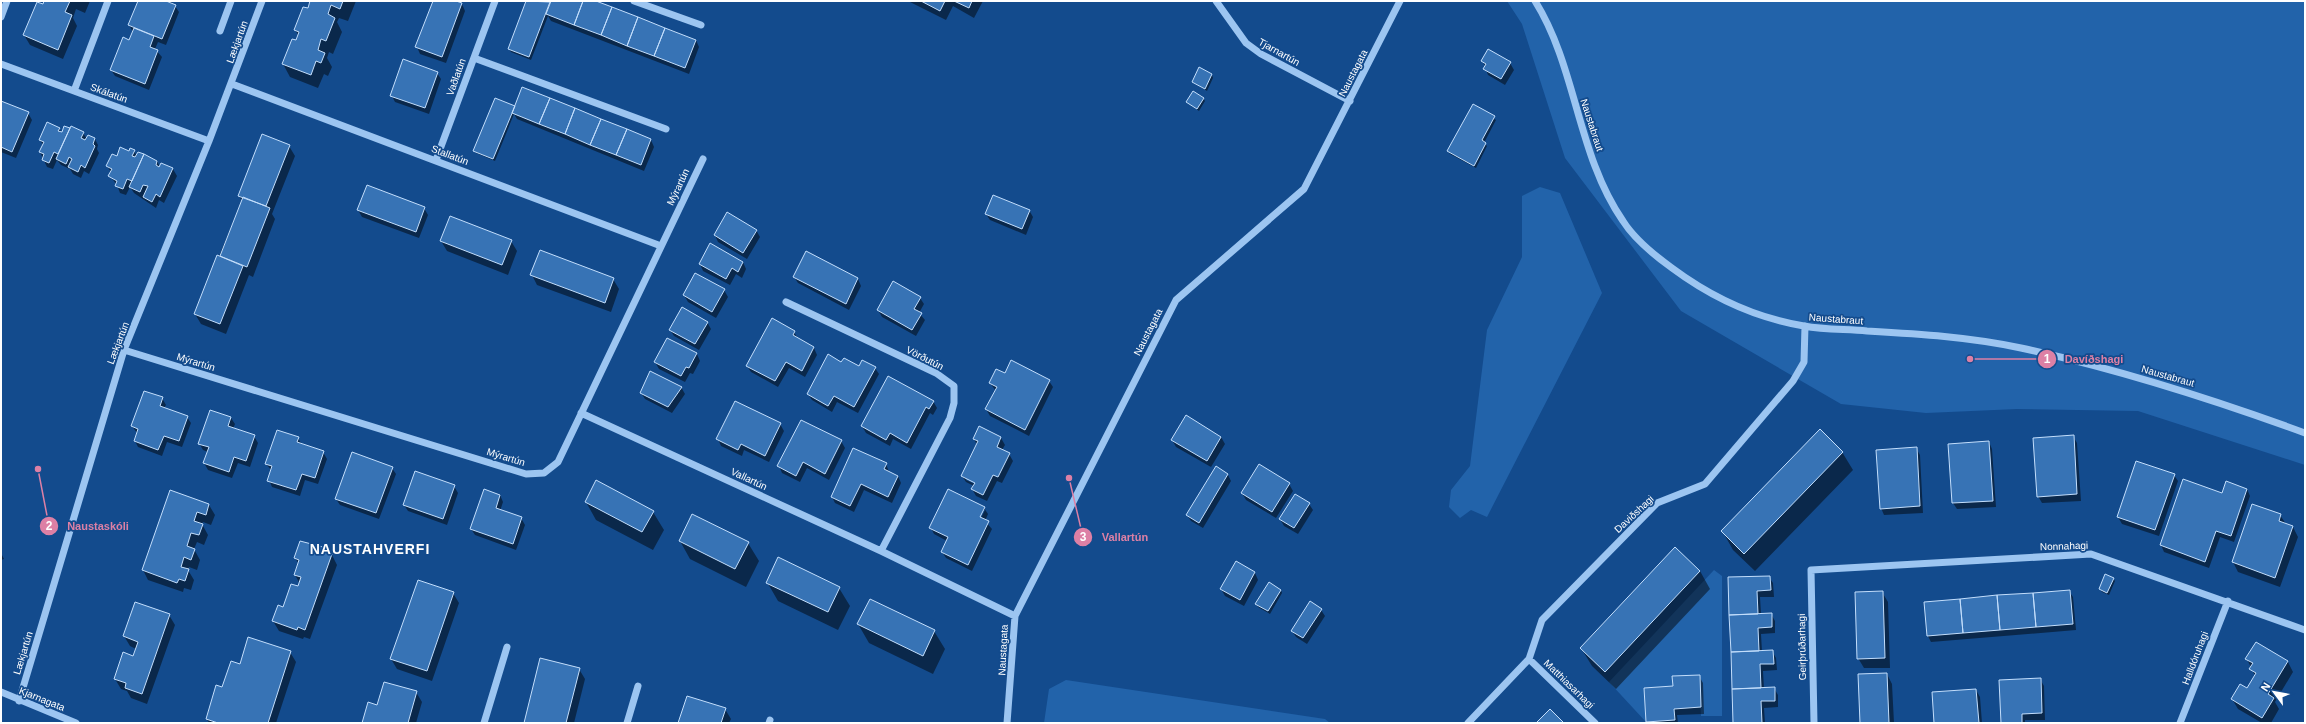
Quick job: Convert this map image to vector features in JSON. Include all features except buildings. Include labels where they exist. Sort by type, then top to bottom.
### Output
[{"type":"street","points":[[1,17],[7,1]]},
{"type":"street","points":[[74,91],[108,1]]},
{"type":"street","points":[[220,31],[231,1]]},
{"type":"street","name":"Lækjartún","points":[[19,701],[124,350],[210,141],[262,1]]},
{"type":"street","name":"Vaðlatún","points":[[436,160],[495,1]]},
{"type":"street","points":[[634,1],[701,25]]},
{"type":"street","name":"Tjarnartún","points":[[1216,1],[1246,44],[1261,54],[1350,101]]},
{"type":"street","name":"Naustagata","points":[[1008,723],[1015,616],[1176,300],[1304,189],[1400,1]]},
{"type":"street","name":"Naustabraut","points":[[1535,1],[1549,27],[1594,164],[1623,222],[1637,239],[1664,262],[1717,298],[1755,313],[1805,326],[1967,338],[2025,349],[2168,386],[2305,433]]},
{"type":"street","points":[[474,58],[666,129]]},
{"type":"street","name":"Skálatún","points":[[1,64],[210,141]]},
{"type":"street","name":"Stallatún","points":[[232,84],[661,246]]},
{"type":"street","name":"Mýrartún","points":[[124,350],[526,474],[544,473],[558,462],[703,159]]},
{"type":"street","name":"Vörðutún","points":[[786,302],[936,373],[954,386],[954,403],[950,418],[881,551]]},
{"type":"street","name":"Daviðshagi","points":[[1468,723],[1529,659],[1542,620],[1657,503],[1704,484],[1793,381],[1804,362],[1805,326]]},
{"type":"street","name":"Vallartún","points":[[581,413],[881,551],[1015,616]]},
{"type":"street","name":"Nonnahagi","points":[[1811,570],[2091,554],[2228,601],[2305,630]]},
{"type":"street","name":"Geirþrúðarhagi","points":[[1811,570],[1814,723]]},
{"type":"street","name":"Halldóruhagi","points":[[2180,723],[2228,601]]},
{"type":"street","points":[[484,723],[507,647]]},
{"type":"street","name":"Matthiasarhagi","points":[[1529,659],[1595,723]]},
{"type":"street","points":[[627,723],[638,686]]},
{"type":"street","name":"Kjarnagata","points":[[1,692],[19,701],[76,723]]},
{"type":"shaded area","points":[[1507,1],[2305,1],[2305,465],[2138,411],[2017,409],[1926,413],[1841,404],[1681,311],[1565,158],[1522,24]]},
{"type":"shaded area","points":[[1540,187],[1560,193],[1602,293],[1487,517],[1471,510],[1460,518],[1449,507],[1451,490],[1470,466],[1487,330],[1522,257],[1522,196]]},
{"type":"shaded area","points":[[1714,570],[1722,576],[1722,716],[1701,716],[1699,675],[1673,676],[1673,686],[1644,688],[1646,722],[1609,682]]},
{"type":"shaded area","points":[[1066,680],[1325,719],[1330,723],[1044,723],[1049,689]]},
{"type":"place","name":"Davíðshagi","points":[[1970,359]]},
{"type":"place","name":"Naustaskóli","points":[[38,469]]},
{"type":"place","name":"Vallartún","points":[[1069,478]]},
{"type":"district","name":"NAUSTAHVERFI","points":[[370,549]]}]
